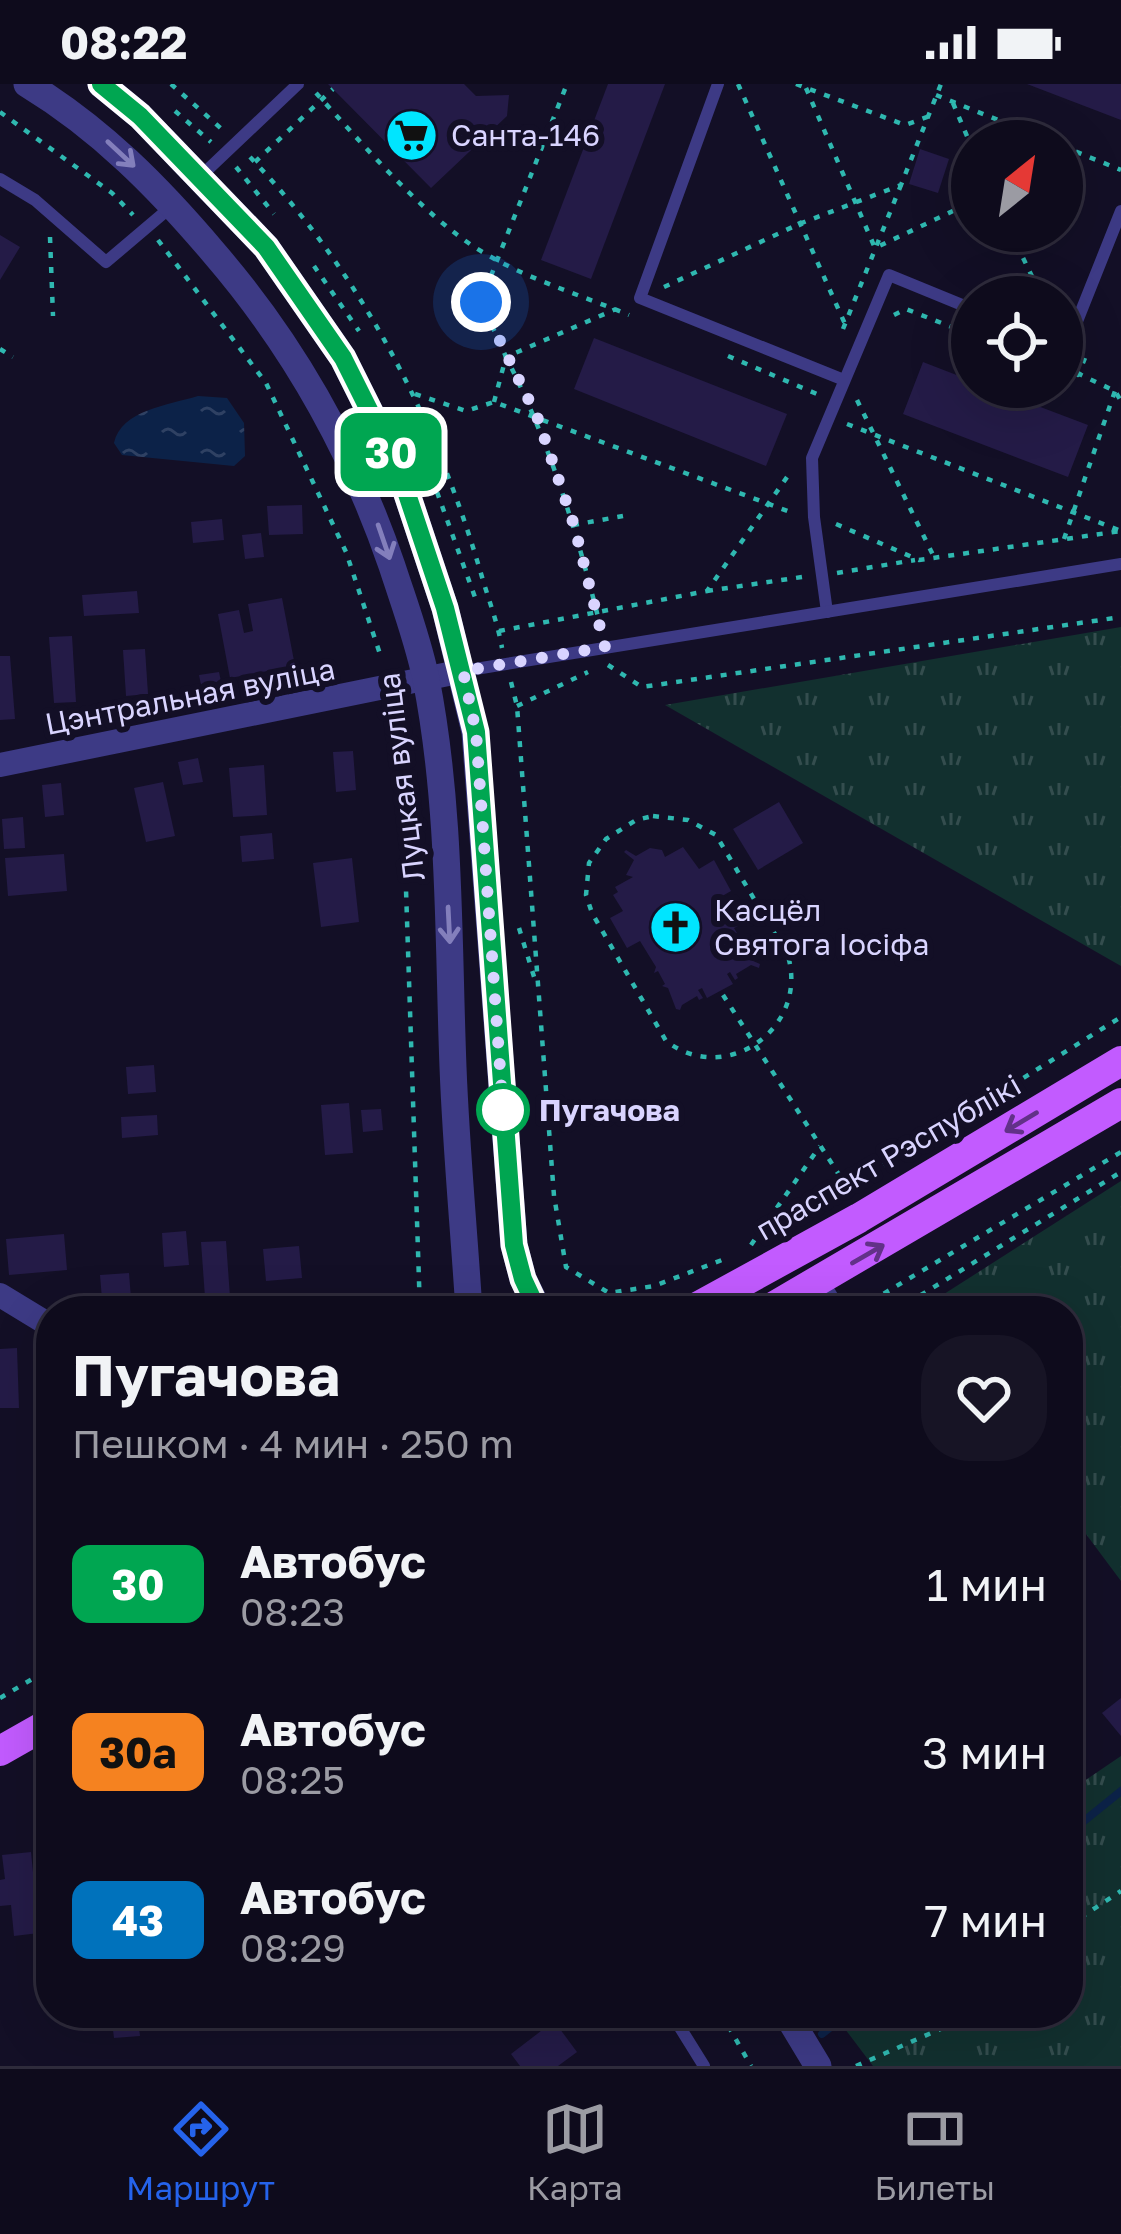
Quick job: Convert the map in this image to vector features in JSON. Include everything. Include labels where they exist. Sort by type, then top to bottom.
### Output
[{"type":"main road","name":"праспект Рэспублікі","points":[[717,1296],[859,1219],[1121,1061]]},
{"type":"main road","points":[[794,1296],[1121,1103]]},
{"type":"main road","points":[[0,1751],[36,1731]]},
{"type":"street","name":"Луцкая вуліца","points":[[27,84],[112,144],[172,205],[266,316],[337,431],[367,496],[426,679],[447,877],[453,1070],[468,1296]]},
{"type":"street","points":[[100,84],[140,116],[266,247],[312,309],[371,410],[399,470],[463,671],[476,732],[514,1245],[531,1296]]},
{"type":"street","name":"Цэнтральная вуліца","points":[[0,765],[463,671]]},
{"type":"street","points":[[0,1295],[36,1317]]},
{"type":"street","points":[[795,2028],[818,2066]]},
{"type":"lane","points":[[201,176],[298,84]]},
{"type":"lane","points":[[718,84],[640,298],[844,380]]},
{"type":"lane","points":[[0,178],[35,200],[106,262],[172,205]]},
{"type":"lane","points":[[1083,306],[1121,211]]},
{"type":"lane","points":[[827,612],[814,517],[812,458],[889,275],[951,300]]},
{"type":"lane","points":[[463,671],[1121,563]]},
{"type":"lane","points":[[823,1280],[832,1296]]},
{"type":"lane","points":[[680,2028],[704,2066]]},
{"type":"path","points":[[308,84],[394,176],[471,245],[636,318]]},
{"type":"path","points":[[567,84],[481,302],[538,419],[574,525],[605,647]]},
{"type":"path","points":[[738,84],[844,325]]},
{"type":"path","points":[[796,84],[905,125],[930,116]]},
{"type":"path","points":[[506,357],[799,224],[901,184],[940,84]]},
{"type":"path","points":[[255,162],[333,88]]},
{"type":"path","points":[[806,88],[875,248],[951,212]]},
{"type":"path","points":[[936,95],[999,120]]},
{"type":"path","points":[[952,101],[960,120]]},
{"type":"path","points":[[0,112],[112,194],[169,250],[266,383],[346,552],[391,687],[401,739],[420,1296]]},
{"type":"path","points":[[1083,155],[1121,170]]},
{"type":"path","points":[[49,223],[53,316]]},
{"type":"path","points":[[887,317],[906,309],[951,327]]},
{"type":"path","points":[[0,349],[13,357]]},
{"type":"path","points":[[718,352],[820,395],[813,411]]},
{"type":"path","points":[[494,402],[506,357]]},
{"type":"path","points":[[1064,539],[1119,395],[1083,377]]},
{"type":"path","points":[[412,394],[466,411],[494,402],[814,517],[919,560],[1121,531]]},
{"type":"path","points":[[934,557],[874,435],[865,415],[854,394],[843,422],[874,435],[1121,531]]},
{"type":"path","points":[[500,631],[707,591],[791,476],[798,454]]},
{"type":"path","points":[[574,525],[623,517]]},
{"type":"path","points":[[517,706],[606,663],[642,687],[1121,617]]},
{"type":"path","points":[[671,816],[704,826],[725,849],[788,956],[793,973],[787,1009],[776,1026],[753,1044],[720,1058],[701,1058],[682,1053],[655,1027],[586,895],[590,863],[620,828],[636,820],[671,816]]},
{"type":"path","points":[[517,910],[538,991]]},
{"type":"path","points":[[723,995],[848,1188]]},
{"type":"path","points":[[808,1212],[1121,1017]]},
{"type":"path","points":[[768,1237],[748,1249],[820,1146]]},
{"type":"path","points":[[879,1296],[1121,1152]]},
{"type":"path","points":[[919,1296],[1121,1172]]},
{"type":"path","points":[[554,1196],[566,1267],[610,1293],[654,1286],[729,1257]]},
{"type":"path","points":[[0,1698],[36,1677]]},
{"type":"path","points":[[1083,1916],[1121,1891]]},
{"type":"path","points":[[730,2028],[752,2066]]},
{"type":"path","points":[[856,2066],[943,2028]]},
{"type":"green space","points":[[1121,627],[1121,966],[665,705]]},
{"type":"green space","points":[[1121,1181],[1121,1581],[1083,1530],[1083,1296],[941,1296]]},
{"type":"green space","points":[[1121,1756],[1121,2066],[873,2066],[844,2028],[1083,2028],[1083,1782]]},
{"type":"water","points":[[198,396],[227,398],[244,423],[245,456],[234,466],[122,455],[114,443],[118,432],[136,416]]},
{"type":"building","points":[[328,84],[464,84],[476,96],[509,95],[507,116],[431,188]]},
{"type":"building","points":[[608,84],[665,84],[591,279],[541,260]]},
{"type":"building","points":[[1027,84],[1121,84],[1121,120]]},
{"type":"building","points":[[920,149],[949,159],[938,193],[909,184]]},
{"type":"building","points":[[0,235],[20,247],[0,280]]},
{"type":"building","points":[[594,338],[787,414],[766,466],[574,389]]},
{"type":"building","points":[[923,362],[951,373],[951,408],[1043,408],[1088,425],[1068,477],[903,414]]},
{"type":"building","points":[[302,505],[303,534],[269,535],[267,506]]},
{"type":"building","points":[[222,519],[224,540],[193,543],[191,522]]},
{"type":"building","points":[[261,533],[264,557],[245,559],[242,535]]},
{"type":"building","points":[[137,591],[139,613],[84,616],[82,595]]},
{"type":"building","points":[[282,598],[295,666],[230,678],[218,614],[239,610],[244,633],[253,631],[248,604]]},
{"type":"building","points":[[72,636],[76,702],[54,703],[49,637]]},
{"type":"building","points":[[145,649],[148,694],[126,696],[123,650]]},
{"type":"building","points":[[0,656],[10,656],[15,719],[0,720]]},
{"type":"building","points":[[219,672],[224,696],[204,700],[199,675]]},
{"type":"building","points":[[353,751],[356,790],[336,792],[333,752]]},
{"type":"building","points":[[198,758],[203,782],[183,785],[178,762]]},
{"type":"building","points":[[264,765],[267,815],[233,817],[229,768]]},
{"type":"building","points":[[163,782],[175,836],[146,842],[134,788]]},
{"type":"building","points":[[61,783],[64,815],[45,817],[42,785]]},
{"type":"building","points":[[779,802],[803,843],[758,870],[733,829]]},
{"type":"building","points":[[23,817],[25,848],[4,849],[2,819]]},
{"type":"building","points":[[272,833],[274,859],[242,862],[240,836]]},
{"type":"building","name":"Касцёл Святога Іосіфа","points":[[683,847],[699,869],[714,860],[731,891],[717,899],[728,909],[724,911],[732,924],[736,922],[734,928],[741,940],[745,938],[743,945],[753,961],[760,964],[736,974],[735,980],[730,972],[733,984],[707,998],[702,988],[698,990],[703,998],[697,996],[680,1010],[662,986],[658,971],[654,973],[656,967],[640,941],[627,948],[610,918],[623,911],[613,895],[618,892],[615,887],[633,877],[626,875],[634,860],[626,850],[636,856],[650,848],[662,850],[665,857]]},
{"type":"building","points":[[64,854],[67,891],[8,896],[5,858]]},
{"type":"building","points":[[352,858],[359,922],[321,927],[313,863]]},
{"type":"building","points":[[154,1065],[156,1092],[128,1094],[126,1067]]},
{"type":"building","points":[[349,1103],[353,1153],[325,1155],[321,1105]]},
{"type":"building","points":[[381,1109],[383,1130],[363,1132],[361,1110]]},
{"type":"building","points":[[157,1115],[158,1135],[122,1138],[121,1117]]},
{"type":"building","points":[[186,1231],[189,1265],[164,1267],[162,1233]]},
{"type":"building","points":[[64,1234],[67,1270],[9,1275],[6,1239]]},
{"type":"building","points":[[226,1241],[230,1296],[205,1296],[201,1242]]},
{"type":"building","points":[[299,1246],[302,1278],[266,1281],[263,1249]]},
{"type":"building","points":[[129,1273],[131,1296],[102,1296],[100,1275]]},
{"type":"building","points":[[17,1348],[19,1408],[0,1408],[0,1349]]},
{"type":"building","points":[[1121,1698],[1121,1736],[1102,1713]]},
{"type":"building","points":[[31,1852],[36,1933],[14,1936],[11,1905],[0,1906],[0,1880],[5,1879],[2,1855]]},
{"type":"building","points":[[113,2028],[139,2028],[140,2036],[114,2038]]},
{"type":"building","points":[[545,2028],[559,2028],[577,2052],[558,2066],[520,2066],[511,2054]]},
{"type":"waterway","points":[[1083,1822],[1121,1791]]},
{"type":"waterway","points":[[822,2034],[829,2028]]},
{"type":"bus line","name":"30","points":[[101,84],[201,176],[266,247],[343,358],[399,470],[445,608],[476,732],[514,1245],[531,1296]]},
{"type":"place","name":"Санта-146","points":[[412,135]]},
{"type":"place","name":"Касцёл Святога Іосіфа","points":[[675,927]]},
{"type":"place","name":"Пугачова","points":[[503,1110]]},
{"type":"route","points":[[481,302],[538,419],[574,525],[605,647],[463,671],[476,732],[503,1110]]}]
